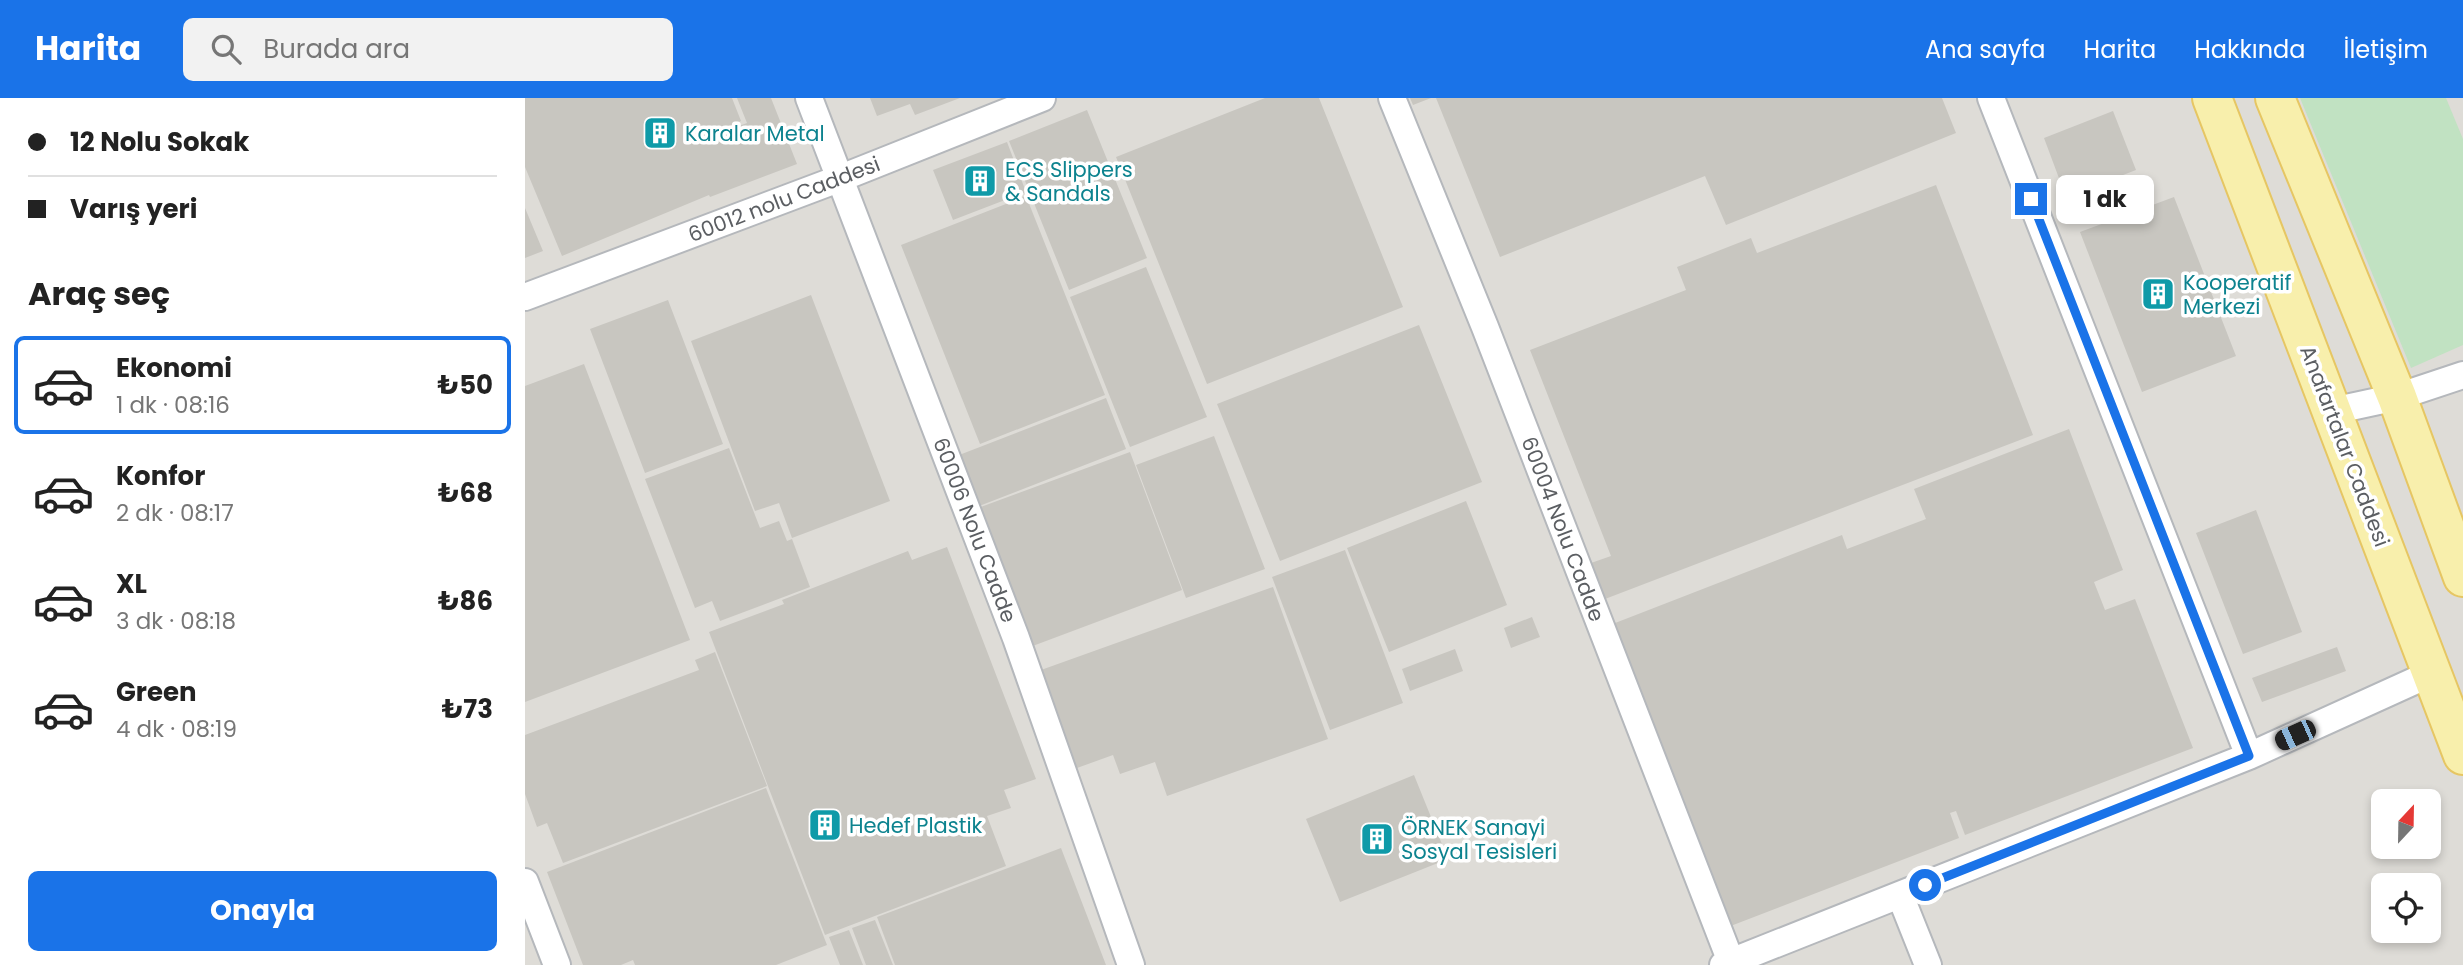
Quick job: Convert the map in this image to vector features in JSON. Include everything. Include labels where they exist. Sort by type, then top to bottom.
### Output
[{"type":"main road","name":"Anafartalar Caddesi","points":[[2212,98],[2463,755]]},
{"type":"main road","points":[[2275,98],[2397,397],[2463,577]]},
{"type":"street","name":"60006 Nolu Cadde","points":[[809,98],[1016,638],[1131,965]]},
{"type":"street","name":"60012 nolu Caddesi","points":[[525,297],[841,178],[1042,98]]},
{"type":"street","name":"60004 Nolu Cadde","points":[[1392,98],[1485,327],[1727,963]]},
{"type":"street","points":[[1991,98],[2249,756]]},
{"type":"street","points":[[2332,411],[2397,397],[2463,375]]},
{"type":"street","points":[[1727,963],[2249,756],[2432,673]]},
{"type":"street","points":[[525,882],[557,965]]},
{"type":"street","points":[[1900,895],[1928,965]]},
{"type":"shaded area","points":[[525,98],[2463,98],[2463,965],[525,965]]},
{"type":"green space","points":[[2300,98],[2446,98],[2463,139],[2463,345],[2411,368]]},
{"type":"building","points":[[525,98],[732,98],[741,121],[701,140],[747,123],[737,98],[771,98],[797,164],[710,197],[709,195],[562,256],[525,167]]},
{"type":"building","points":[[870,98],[960,98],[915,115],[910,104],[877,116]]},
{"type":"building","points":[[1265,98],[1319,98],[1403,307],[1207,384],[1116,157]]},
{"type":"building","points":[[1410,98],[1431,98],[1413,105]]},
{"type":"building","points":[[1436,98],[1942,98],[1956,133],[1726,225],[1705,176],[1500,257]]},
{"type":"building","points":[[1087,110],[1147,258],[1069,290],[1009,141]]},
{"type":"building","points":[[2113,111],[2136,170],[2066,197],[2044,138]]},
{"type":"building","name":"ECS Slippers & Sandals","points":[[1007,142],[1026,192],[953,220],[933,170]]},
{"type":"building","points":[[1936,185],[2033,435],[1605,599],[1591,563],[1611,556],[1530,350],[1686,290],[1677,267],[1751,238],[1757,253]]},
{"type":"building","points":[[1026,196],[1105,395],[980,444],[901,245]]},
{"type":"building","name":"Kooperatif Merkezi","points":[[2174,197],[2236,356],[2142,392],[2080,232]]},
{"type":"building","points":[[525,208],[543,251],[525,258]]},
{"type":"building","points":[[1146,267],[1207,417],[1130,447],[1070,297]]},
{"type":"building","points":[[811,295],[890,501],[792,538],[779,503],[755,511],[691,341]]},
{"type":"building","points":[[668,300],[723,444],[645,473],[590,329]]},
{"type":"building","points":[[1419,325],[1482,482],[1280,561],[1217,404]]},
{"type":"building","points":[[584,364],[690,640],[525,702],[525,386]]},
{"type":"building","points":[[1106,398],[1126,449],[974,508],[954,457]]},
{"type":"building","points":[[2069,429],[2123,570],[2094,582],[2105,610],[2135,599],[2193,748],[1965,835],[1956,811],[1950,813],[1959,838],[1728,927],[1610,625],[1842,535],[1847,549],[1926,519],[1914,489]]},
{"type":"building","points":[[1214,436],[1265,569],[1186,598],[1136,465]]},
{"type":"building","points":[[729,448],[760,528],[779,521],[787,541],[792,539],[810,587],[720,621],[712,601],[695,608],[645,479]]},
{"type":"building","points":[[1130,452],[1182,590],[1030,647],[978,508]]},
{"type":"building","points":[[1466,501],[1507,605],[1389,652],[1347,548]]},
{"type":"building","points":[[2256,510],[2302,632],[2243,654],[2196,533]]},
{"type":"building","points":[[947,547],[1036,779],[1004,790],[1011,808],[987,816],[1006,866],[825,935],[709,632],[784,604],[782,600],[908,551],[912,560]]},
{"type":"building","points":[[1345,550],[1403,703],[1330,730],[1272,577]]},
{"type":"building","points":[[1273,587],[1328,739],[1167,796],[1155,762],[1120,774],[1113,755],[1077,768],[1041,670]]},
{"type":"building","points":[[1532,617],[1540,637],[1511,648],[1504,628]]},
{"type":"building","points":[[2337,647],[2346,671],[2262,702],[2252,678]]},
{"type":"building","points":[[1455,649],[1463,671],[1410,691],[1402,669]]},
{"type":"building","points":[[715,652],[767,786],[563,863],[547,823],[537,827],[525,794],[525,735],[699,670],[695,660]]},
{"type":"building","name":"ÖRNEK Sanayi Sosyal Tesisleri","points":[[1414,775],[1448,859],[1340,902],[1306,819]]},
{"type":"building","points":[[766,788],[827,945],[776,965],[635,965],[633,960],[621,965],[583,965],[547,872]]},
{"type":"building","points":[[1061,848],[1106,965],[895,965],[877,917]]},
{"type":"building","points":[[875,920],[893,965],[866,965],[852,928]]},
{"type":"building","points":[[849,930],[863,965],[840,965],[829,937]]},
{"type":"place","name":"Karalar Metal","points":[[660,133]]},
{"type":"place","name":"ECS Slippers & Sandals","points":[[980,181]]},
{"type":"place","name":"Kooperatif Merkezi","points":[[2158,294]]},
{"type":"place","name":"Hedef Plastik","points":[[825,825]]},
{"type":"place","name":"ÖRNEK Sanayi Sosyal Tesisleri","points":[[1377,839]]},
{"type":"route","points":[[1925,885],[2249,756],[2031,199]]}]
